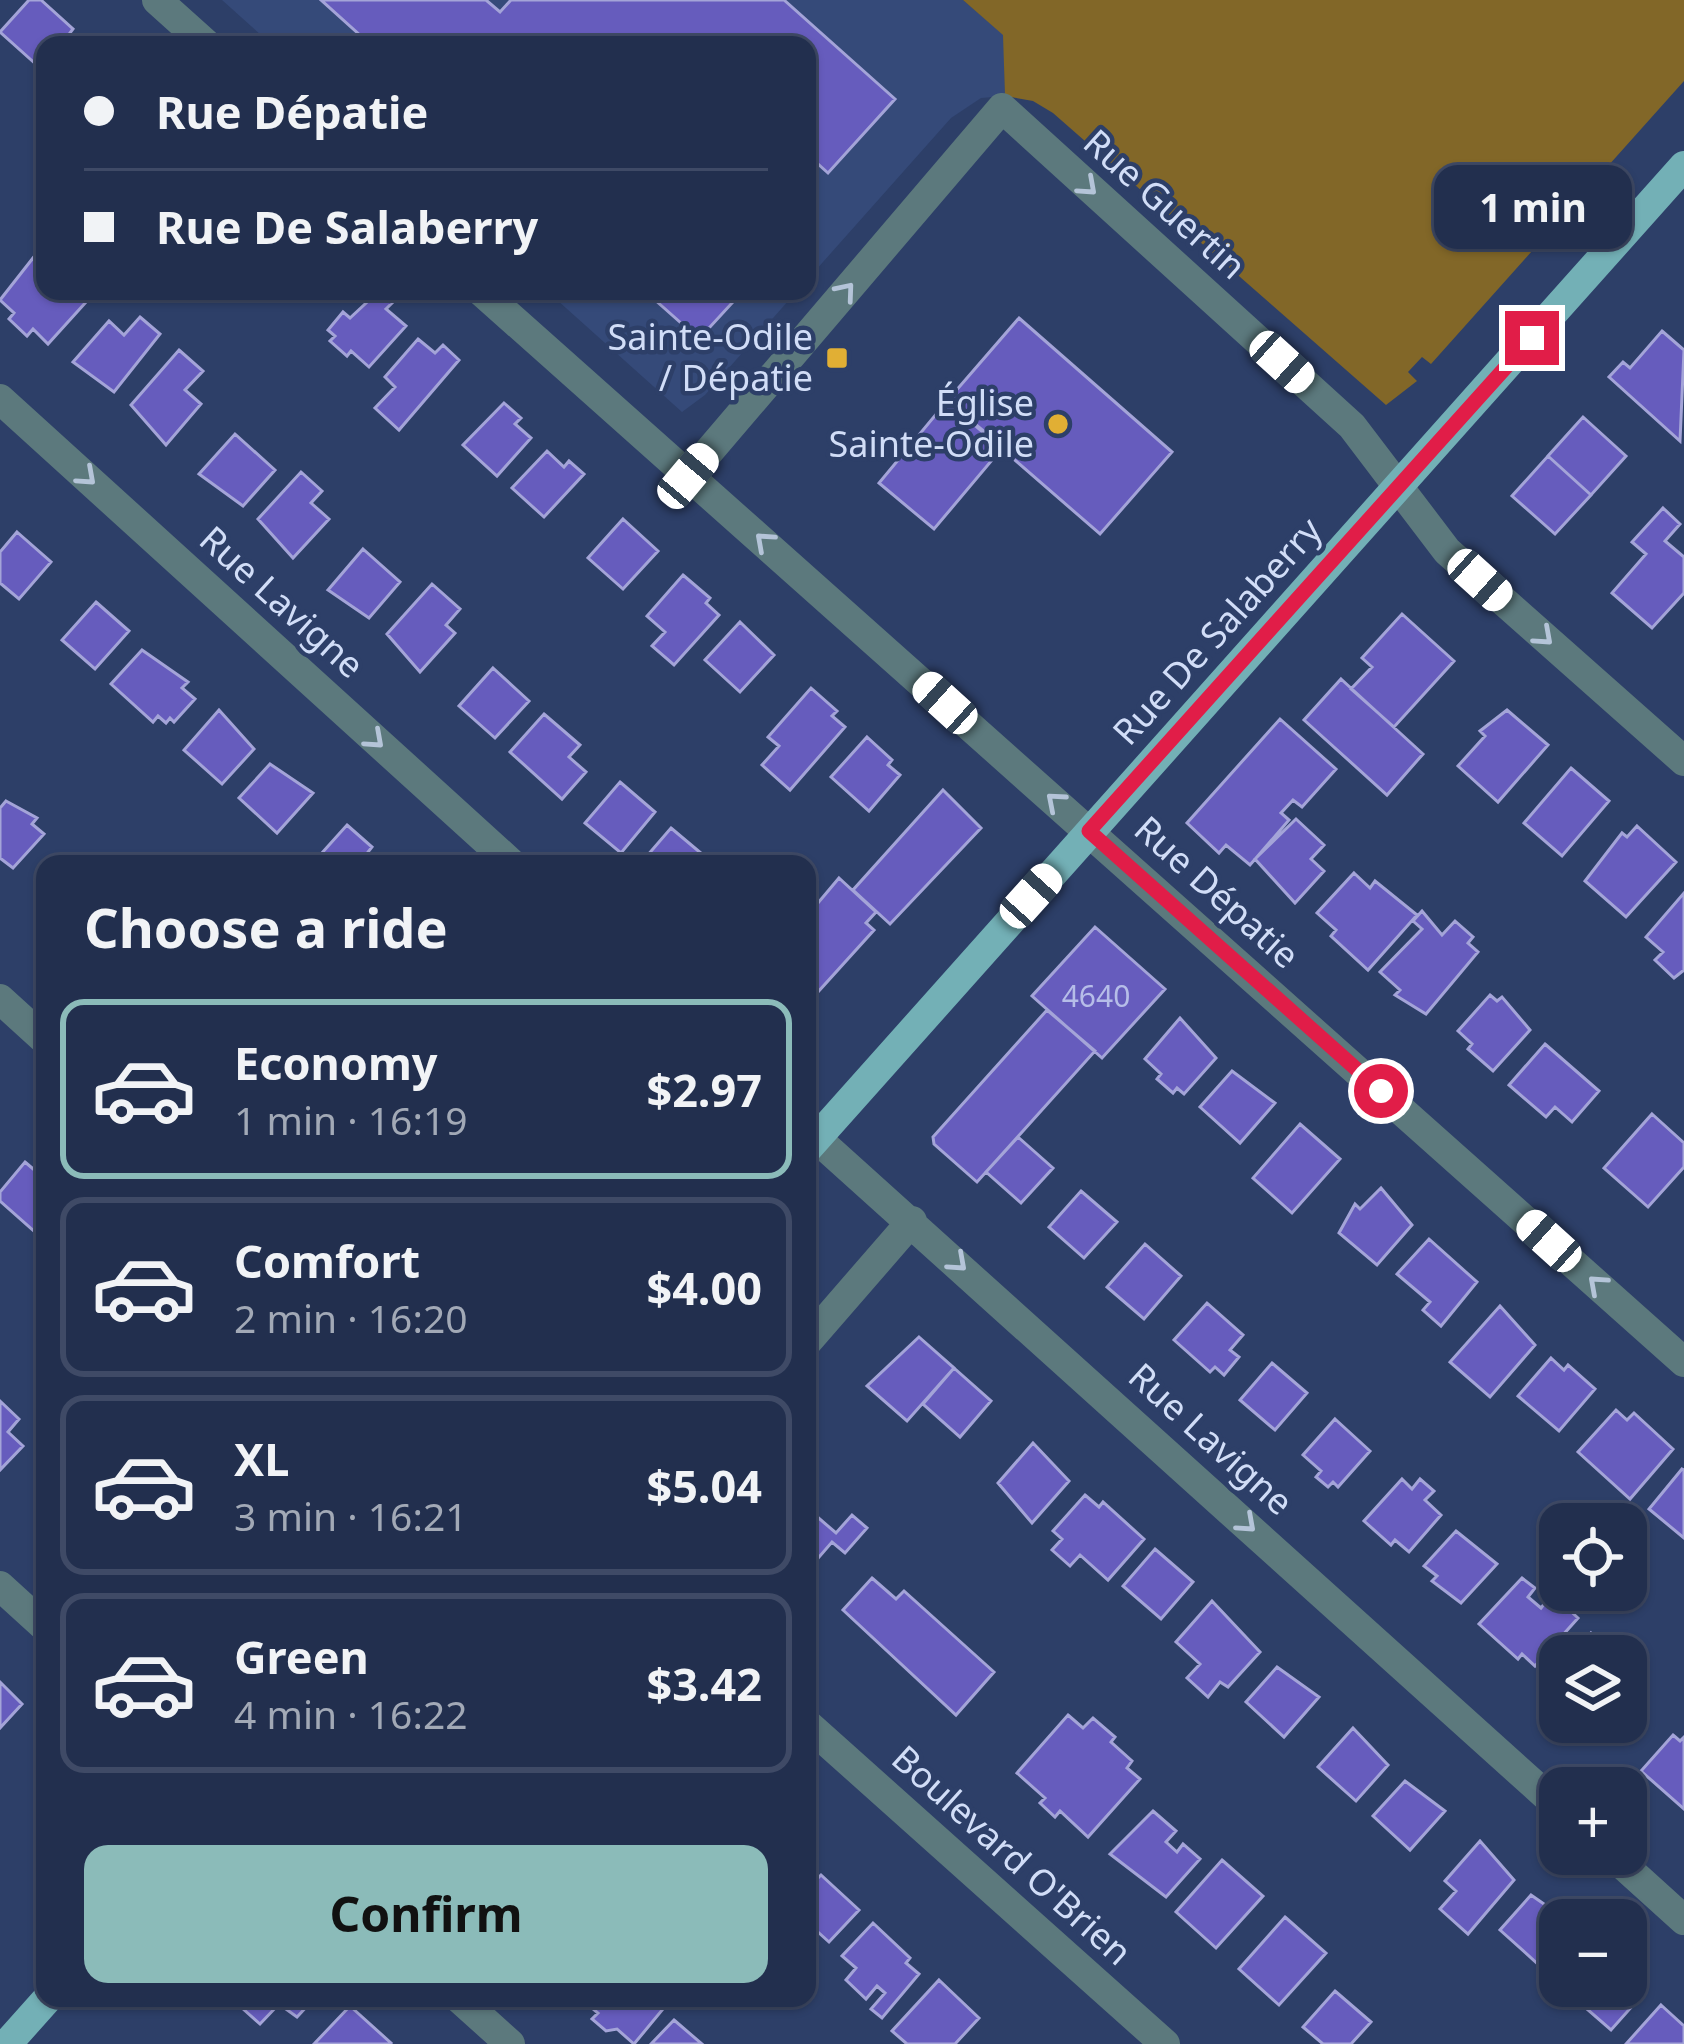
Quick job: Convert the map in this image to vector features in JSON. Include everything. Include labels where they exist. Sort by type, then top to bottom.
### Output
[{"type":"main road","name":"Rue De Salaberry","points":[[816,1132],[1683,168]]},
{"type":"main road","points":[[7,2044],[40,2007]]},
{"type":"street","points":[[157,0],[197,36]]},
{"type":"street","name":"Rue Guertin","points":[[688,476],[1002,108],[1352,426],[1447,550],[1684,761]]},
{"type":"street","name":"Rue Dépatie","points":[[491,300],[1684,1362]]},
{"type":"street","name":"Rue Lavigne","points":[[0,398],[502,855]]},
{"type":"street","points":[[0,1000],[36,1032]]},
{"type":"street","name":"Rue Lavigne","points":[[816,1144],[912,1221],[1539,1789]]},
{"type":"street","points":[[816,1332],[912,1221]]},
{"type":"street","points":[[0,1586],[36,1619]]},
{"type":"street","name":"Boulevard O'Brien","points":[[816,1732],[1165,2044]]},
{"type":"street","points":[[1634,1875],[1684,1920]]},
{"type":"street","points":[[469,2007],[510,2044]]},
{"type":"shaded area","points":[[222,0],[963,0],[1004,35],[1005,96],[981,98],[951,118],[816,270],[816,36],[262,36]]},
{"type":"shaded area","points":[[963,0],[1684,0],[1684,81],[1431,364],[1422,357],[1408,372],[1417,381],[1386,405],[1053,113],[1033,101],[1005,96],[1003,35]]},
{"type":"shaded area","points":[[557,300],[789,300],[705,395],[682,412]]},
{"type":"building","points":[[29,0],[41,0],[73,29],[68,36],[36,36],[36,64],[0,32]]},
{"type":"building","points":[[321,0],[486,0],[500,12],[511,0],[784,0],[895,99],[828,173],[816,162],[816,36],[361,36]]},
{"type":"building","points":[[33,258],[36,300],[88,300],[48,344],[33,329],[27,336],[9,319],[14,313],[0,300]]},
{"type":"building","points":[[369,300],[389,300],[392,303],[386,309],[406,326],[369,367],[330,341],[335,336],[328,330],[343,312],[350,318]]},
{"type":"building","points":[[655,300],[735,300],[699,339]]},
{"type":"building","points":[[140,317],[160,334],[114,392],[73,362],[109,321],[124,335]]},
{"type":"building","name":"Église Sainte-Odile","points":[[1019,318],[1172,452],[1100,534],[947,401]]},
{"type":"building","points":[[1662,331],[1684,350],[1680,441],[1609,377],[1623,362],[1630,368]]},
{"type":"building","points":[[418,339],[435,353],[443,345],[459,360],[399,430],[375,408],[395,387],[385,377]]},
{"type":"building","points":[[179,350],[203,371],[185,390],[201,404],[166,445],[131,405]]},
{"type":"building","points":[[947,401],[1003,447],[934,529],[879,483]]},
{"type":"building","points":[[504,403],[521,418],[515,424],[531,438],[497,476],[463,445]]},
{"type":"building","points":[[1583,417],[1626,456],[1591,495],[1548,456]]},
{"type":"building","points":[[235,434],[275,470],[243,506],[199,474]]},
{"type":"building","points":[[547,451],[564,467],[569,461],[584,474],[544,517],[512,488]]},
{"type":"building","points":[[1548,456],[1591,495],[1555,534],[1512,496]]},
{"type":"building","points":[[301,472],[322,491],[311,503],[329,519],[293,558],[258,519]]},
{"type":"building","points":[[1663,508],[1680,524],[1665,541],[1684,557],[1684,593],[1652,628],[1612,593],[1646,554],[1632,542]]},
{"type":"building","points":[[623,519],[658,551],[623,589],[588,558]]},
{"type":"building","points":[[17,532],[51,562],[19,599],[0,583],[0,552]]},
{"type":"building","points":[[363,549],[400,582],[369,618],[328,590]]},
{"type":"building","points":[[683,575],[710,598],[706,603],[719,615],[674,665],[652,646],[665,632],[647,616]]},
{"type":"building","points":[[432,584],[460,609],[446,625],[455,633],[420,672],[387,634]]},
{"type":"building","points":[[96,602],[129,631],[95,669],[62,640]]},
{"type":"building","points":[[1402,614],[1454,661],[1394,727],[1351,689],[1372,667],[1362,658]]},
{"type":"building","points":[[740,622],[774,655],[740,692],[705,660]]},
{"type":"building","points":[[142,650],[188,682],[182,688],[195,699],[174,722],[170,718],[166,723],[158,716],[153,722],[111,684]]},
{"type":"building","points":[[493,668],[529,701],[495,738],[459,706]]},
{"type":"building","points":[[1341,679],[1423,754],[1387,795],[1304,720]]},
{"type":"building","points":[[811,688],[837,711],[832,716],[845,727],[790,790],[762,765],[779,746],[768,737]]},
{"type":"building","points":[[219,710],[254,749],[222,784],[184,750]]},
{"type":"building","points":[[1507,710],[1548,745],[1498,802],[1458,766],[1485,736],[1480,731]]},
{"type":"building","points":[[544,714],[580,745],[569,757],[586,772],[562,799],[510,752]]},
{"type":"building","points":[[1280,719],[1336,769],[1302,807],[1293,800],[1281,813],[1289,820],[1250,865],[1226,845],[1219,853],[1187,823]]},
{"type":"building","points":[[867,737],[892,760],[888,765],[900,775],[869,811],[831,777]]},
{"type":"building","points":[[270,764],[313,793],[277,833],[239,798]]},
{"type":"building","points":[[1571,768],[1609,801],[1562,856],[1524,823]]},
{"type":"building","points":[[620,782],[655,812],[621,853],[585,823]]},
{"type":"building","points":[[943,790],[981,828],[890,924],[853,890]]},
{"type":"building","points":[[6,801],[37,818],[32,824],[44,834],[13,868],[0,858],[0,808]]},
{"type":"building","points":[[1296,819],[1324,845],[1311,859],[1324,871],[1295,903],[1255,859]]},
{"type":"building","points":[[347,825],[372,847],[371,855],[320,855]]},
{"type":"building","points":[[1637,826],[1676,862],[1626,917],[1585,881],[1622,833],[1627,837]]},
{"type":"building","points":[[671,828],[703,855],[648,855]]},
{"type":"building","points":[[1354,873],[1370,888],[1375,881],[1417,915],[1368,970],[1331,936],[1336,930],[1317,913]]},
{"type":"building","points":[[839,878],[876,912],[866,923],[874,930],[816,994],[816,905]]},
{"type":"building","points":[[1684,893],[1684,970],[1674,978],[1655,960],[1663,952],[1646,937]]},
{"type":"building","points":[[1422,911],[1442,935],[1455,921],[1473,937],[1468,943],[1478,952],[1426,1014],[1395,995],[1400,990],[1380,972],[1422,929],[1413,921]]},
{"type":"building","points":[[1095,927],[1165,989],[1102,1058],[1032,996]]},
{"type":"building","points":[[1490,995],[1497,1001],[1502,997],[1530,1030],[1493,1071],[1468,1049],[1472,1044],[1458,1031]]},
{"type":"building","points":[[1047,1010],[1095,1051],[977,1182],[934,1144],[933,1137]]},
{"type":"building","points":[[1180,1018],[1216,1058],[1184,1094],[1177,1088],[1173,1093],[1157,1079],[1161,1074],[1145,1059]]},
{"type":"building","points":[[1545,1044],[1599,1091],[1572,1122],[1555,1107],[1546,1117],[1509,1085]]},
{"type":"building","points":[[1232,1071],[1275,1103],[1240,1143],[1200,1107]]},
{"type":"building","points":[[1652,1114],[1684,1143],[1684,1167],[1648,1207],[1604,1168]]},
{"type":"building","points":[[1300,1124],[1340,1159],[1292,1213],[1253,1178]]},
{"type":"building","points":[[1018,1137],[1053,1168],[1021,1203],[986,1172]]},
{"type":"building","points":[[25,1162],[36,1171],[34,1231],[0,1201],[0,1192]]},
{"type":"building","points":[[1381,1188],[1412,1225],[1377,1265],[1339,1233],[1355,1204],[1360,1209]]},
{"type":"building","points":[[1081,1191],[1117,1222],[1084,1258],[1049,1227]]},
{"type":"building","points":[[1429,1239],[1477,1282],[1441,1326],[1423,1310],[1430,1302],[1397,1274]]},
{"type":"building","points":[[1145,1244],[1181,1276],[1144,1319],[1107,1287]]},
{"type":"building","points":[[1207,1303],[1243,1335],[1230,1350],[1239,1357],[1224,1375],[1215,1367],[1210,1372],[1174,1340]]},
{"type":"building","points":[[1500,1306],[1535,1345],[1490,1397],[1450,1362]]},
{"type":"building","points":[[919,1337],[954,1368],[907,1421],[867,1386]]},
{"type":"building","points":[[1551,1358],[1564,1370],[1568,1365],[1595,1389],[1559,1431],[1518,1396]]},
{"type":"building","points":[[1272,1363],[1307,1393],[1275,1430],[1240,1400]]},
{"type":"building","points":[[954,1368],[991,1401],[960,1437],[923,1404]]},
{"type":"building","points":[[0,1401],[19,1419],[8,1432],[23,1446],[0,1470]]},
{"type":"building","points":[[1616,1410],[1627,1420],[1634,1413],[1673,1449],[1630,1499],[1578,1452]]},
{"type":"building","points":[[1335,1419],[1370,1451],[1338,1487],[1333,1482],[1328,1487],[1316,1477],[1321,1471],[1303,1455]]},
{"type":"building","points":[[1033,1443],[1069,1481],[1032,1523],[998,1483]]},
{"type":"building","points":[[1684,1470],[1684,1538],[1649,1509]]},
{"type":"building","points":[[1402,1479],[1412,1489],[1420,1479],[1434,1491],[1425,1500],[1441,1515],[1409,1552],[1395,1540],[1391,1545],[1364,1521]]},
{"type":"building","points":[[1085,1495],[1099,1507],[1103,1502],[1144,1539],[1108,1580],[1080,1555],[1070,1566],[1052,1550],[1062,1539],[1053,1531]]},
{"type":"building","points":[[852,1515],[867,1528],[845,1553],[832,1542],[816,1561],[816,1516],[836,1533]]},
{"type":"building","points":[[1456,1531],[1497,1564],[1461,1603],[1432,1581],[1437,1576],[1424,1566]]},
{"type":"building","points":[[1155,1549],[1193,1582],[1161,1619],[1123,1586]]},
{"type":"building","points":[[872,1578],[896,1599],[904,1591],[994,1672],[956,1715],[843,1610]]},
{"type":"building","points":[[1522,1578],[1535,1588],[1528,1597],[1539,1611],[1570,1611],[1578,1618],[1563,1635],[1539,1635],[1535,1666],[1522,1654],[1518,1659],[1479,1624]]},
{"type":"building","points":[[1212,1601],[1260,1652],[1228,1687],[1220,1682],[1208,1697],[1187,1678],[1200,1664],[1176,1642]]},
{"type":"building","points":[[1277,1667],[1319,1697],[1284,1737],[1246,1702]]},
{"type":"building","points":[[0,1682],[22,1704],[0,1728]]},
{"type":"building","points":[[1068,1715],[1083,1728],[1093,1718],[1115,1737],[1111,1742],[1132,1761],[1127,1768],[1140,1779],[1088,1837],[1060,1811],[1055,1817],[1040,1803],[1045,1798],[1017,1773]]},
{"type":"building","points":[[1353,1728],[1388,1765],[1356,1801],[1318,1767]]},
{"type":"building","points":[[1673,1735],[1680,1741],[1684,1737],[1684,1809],[1647,1776],[1645,1767]]},
{"type":"building","points":[[1405,1781],[1445,1811],[1410,1850],[1373,1816]]},
{"type":"building","points":[[1153,1811],[1176,1831],[1166,1842],[1177,1852],[1183,1844],[1200,1859],[1166,1897],[1110,1854]]},
{"type":"building","points":[[1480,1841],[1514,1880],[1468,1934],[1440,1909],[1456,1891],[1445,1881]]},
{"type":"building","points":[[1222,1860],[1263,1896],[1216,1948],[1176,1912]]},
{"type":"building","points":[[821,1875],[859,1910],[829,1942],[819,1933],[816,1936],[816,1880]]},
{"type":"building","points":[[1531,1895],[1539,1901],[1539,1965],[1500,1930]]},
{"type":"building","points":[[1285,1917],[1326,1953],[1279,2005],[1239,1969]]},
{"type":"building","points":[[873,1923],[910,1958],[906,1963],[919,1974],[882,2018],[871,2009],[885,1993],[877,1986],[866,1999],[846,1980],[856,1968],[842,1956]]},
{"type":"building","points":[[939,1980],[979,2018],[955,2044],[907,2044],[892,2031]]},
{"type":"building","points":[[1335,1991],[1371,2022],[1351,2044],[1323,2044],[1303,2027]]},
{"type":"building","points":[[1661,2005],[1684,2026],[1684,2044],[1626,2044]]},
{"type":"building","points":[[241,2007],[276,2007],[260,2024]]},
{"type":"building","points":[[283,2007],[306,2007],[297,2017]]},
{"type":"building","points":[[349,2007],[391,2043],[390,2044],[314,2044]]},
{"type":"building","points":[[591,2007],[663,2009],[634,2044],[617,2029],[606,2031],[592,2019],[598,2013]]},
{"type":"building","points":[[1585,2007],[1631,2007],[1611,2030]]},
{"type":"building","points":[[674,2020],[702,2044],[651,2044]]},
{"type":"place","name":"Sainte-Odile / Dépatie","points":[[837,358]]},
{"type":"place","name":"Église Sainte-Odile","points":[[1058,424]]},
{"type":"route","points":[[1381,1091],[1089,831],[1532,338]]}]
